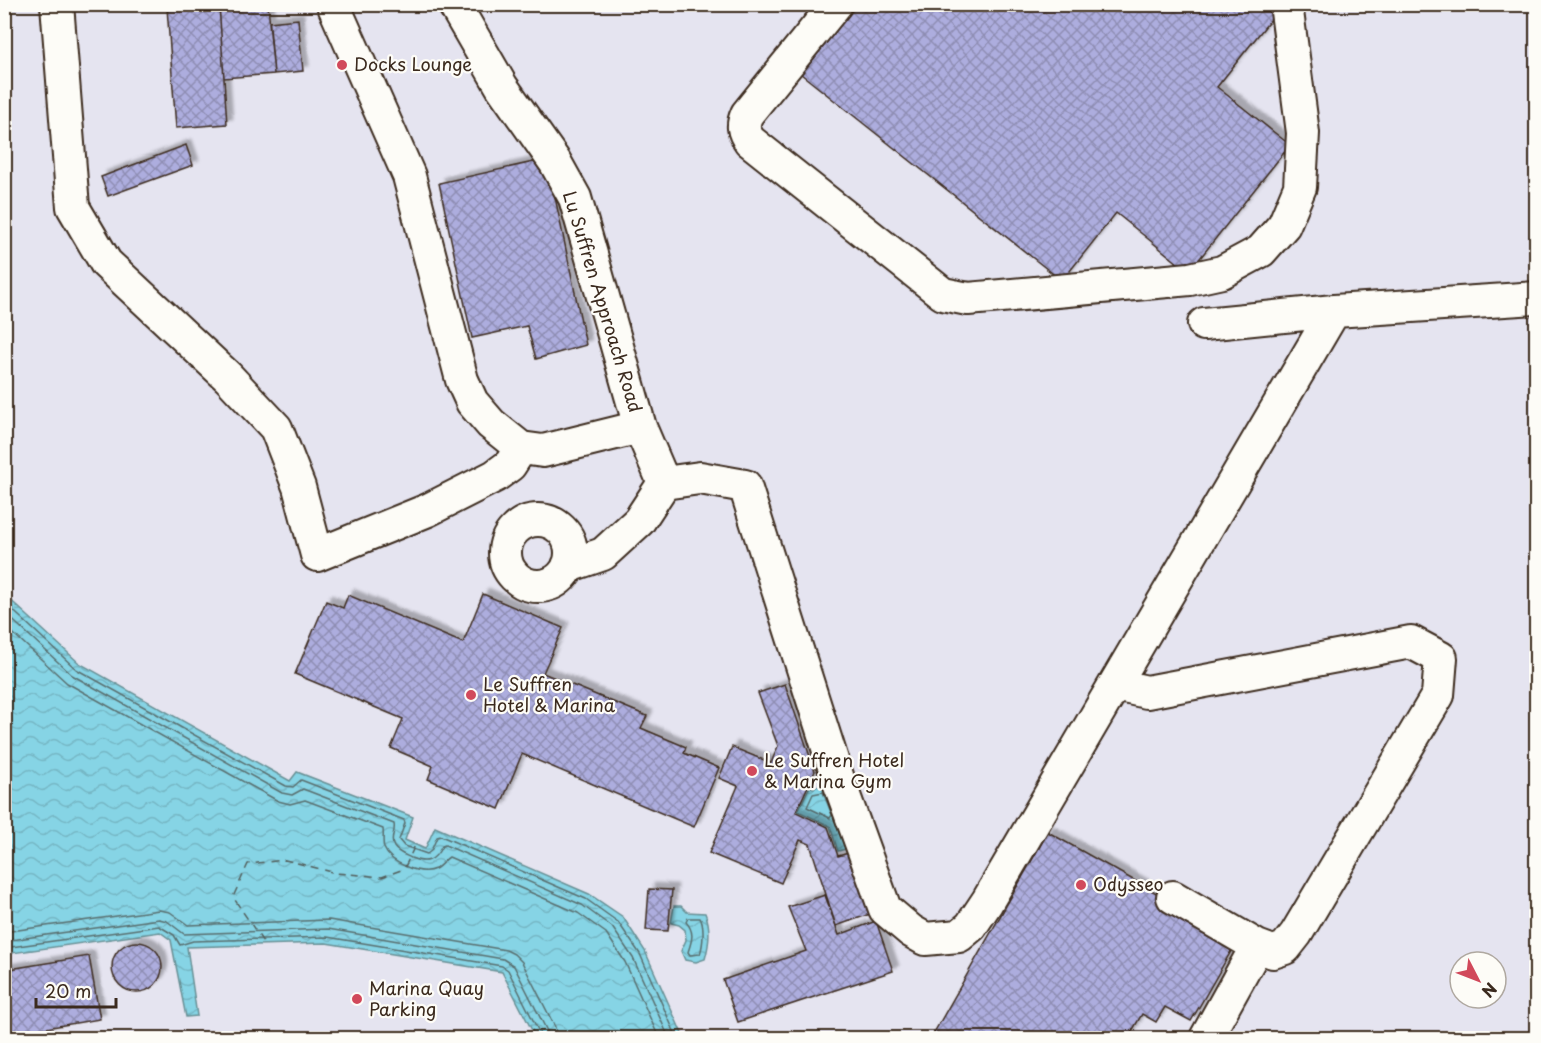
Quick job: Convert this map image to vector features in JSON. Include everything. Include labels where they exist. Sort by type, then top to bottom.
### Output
[{"type":"street","points":[[57,4],[73,207],[106,263],[228,377],[276,428],[299,487],[317,555],[428,510],[495,476],[510,465],[521,448]]},
{"type":"street","points":[[333,4],[409,176],[462,380],[472,402],[491,424],[521,448],[543,451],[640,427]]},
{"type":"street","name":"Lu Suffren Approach Road","points":[[454,4],[501,87],[555,162],[575,198],[640,427],[664,483]]},
{"type":"street","points":[[836,4],[747,114],[743,127],[746,134],[750,141],[943,294],[968,298],[1190,279],[1222,272],[1261,251],[1284,225],[1300,187],[1303,133],[1286,4]]},
{"type":"street","points":[[1204,324],[1334,312],[1536,298]]},
{"type":"street","points":[[568,566],[603,554],[639,521],[664,483],[700,478],[745,486],[836,772],[885,909],[911,931],[925,939],[959,936],[971,926],[1115,686],[1334,312]]},
{"type":"street","points":[[1115,686],[1147,693],[1411,642],[1441,658],[1438,695],[1296,934],[1285,948],[1273,952],[1257,946],[1173,897]]},
{"type":"street","points":[[1206,1038],[1257,946]]},
{"type":"water","points":[[4,594],[79,663],[290,781],[297,772],[413,817],[405,840],[425,849],[435,827],[589,894],[623,917],[645,951],[684,1038],[536,1038],[502,972],[326,943],[187,947],[197,1016],[186,1017],[171,940],[160,932],[5,954]]},
{"type":"water","points":[[828,783],[850,848],[838,851],[830,826],[798,811],[810,786],[813,788]]},
{"type":"water","points":[[674,906],[681,906],[687,912],[705,913],[709,936],[705,959],[696,962],[685,960],[681,951],[686,940],[685,930],[671,923]]},
{"type":"building","points":[[189,4],[219,4],[227,124],[176,128],[167,8],[189,7]]},
{"type":"building","points":[[268,4],[274,74],[224,78],[219,5]]},
{"type":"building","points":[[857,4],[1273,4],[1279,9],[1217,87],[1290,145],[1189,272],[1116,213],[1062,281],[801,74]]},
{"type":"building","points":[[298,19],[303,71],[274,74],[269,22]]},
{"type":"building","points":[[186,145],[193,165],[108,196],[101,177]]},
{"type":"building","points":[[547,159],[586,345],[536,359],[527,326],[472,338],[439,183]]},
{"type":"building","name":"Le Suffren Hotel & Marina","points":[[483,594],[563,628],[543,673],[647,716],[641,728],[686,747],[684,753],[719,768],[694,827],[522,754],[499,809],[428,779],[433,766],[391,748],[403,719],[295,674],[326,601],[343,608],[348,595],[463,643]]},
{"type":"building","points":[[785,684],[815,771],[796,812],[828,827],[838,856],[852,852],[873,913],[836,926],[810,844],[800,840],[781,883],[709,853],[738,786],[719,778],[732,747],[771,763],[778,746],[758,693]]},
{"type":"building","name":"Odysseo","points":[[1048,832],[1238,939],[1191,1021],[1165,1007],[1156,1022],[1142,1014],[1128,1038],[931,1038]]},
{"type":"building","points":[[649,889],[672,890],[668,931],[646,930]]},
{"type":"building","points":[[825,895],[839,935],[876,921],[893,971],[738,1022],[723,980],[806,951],[788,907]]},
{"type":"building","points":[[137,942],[155,949],[162,967],[155,985],[137,992],[119,985],[112,967],[119,949]]},
{"type":"building","points":[[89,956],[100,1019],[4,1035],[4,970]]},
{"type":"ferry route","points":[[263,942],[233,897],[248,864],[285,860],[336,873],[382,877],[404,869],[416,843]]},
{"type":"place","name":"Docks Lounge","points":[[342,65]]},
{"type":"place","name":"Le Suffren Hotel & Marina","points":[[471,695]]},
{"type":"place","name":"Le Suffren Hotel & Marina Gym","points":[[752,771]]},
{"type":"place","name":"Odysseo","points":[[1081,885]]},
{"type":"place","name":"Marina Quay Parking","points":[[357,999]]}]
